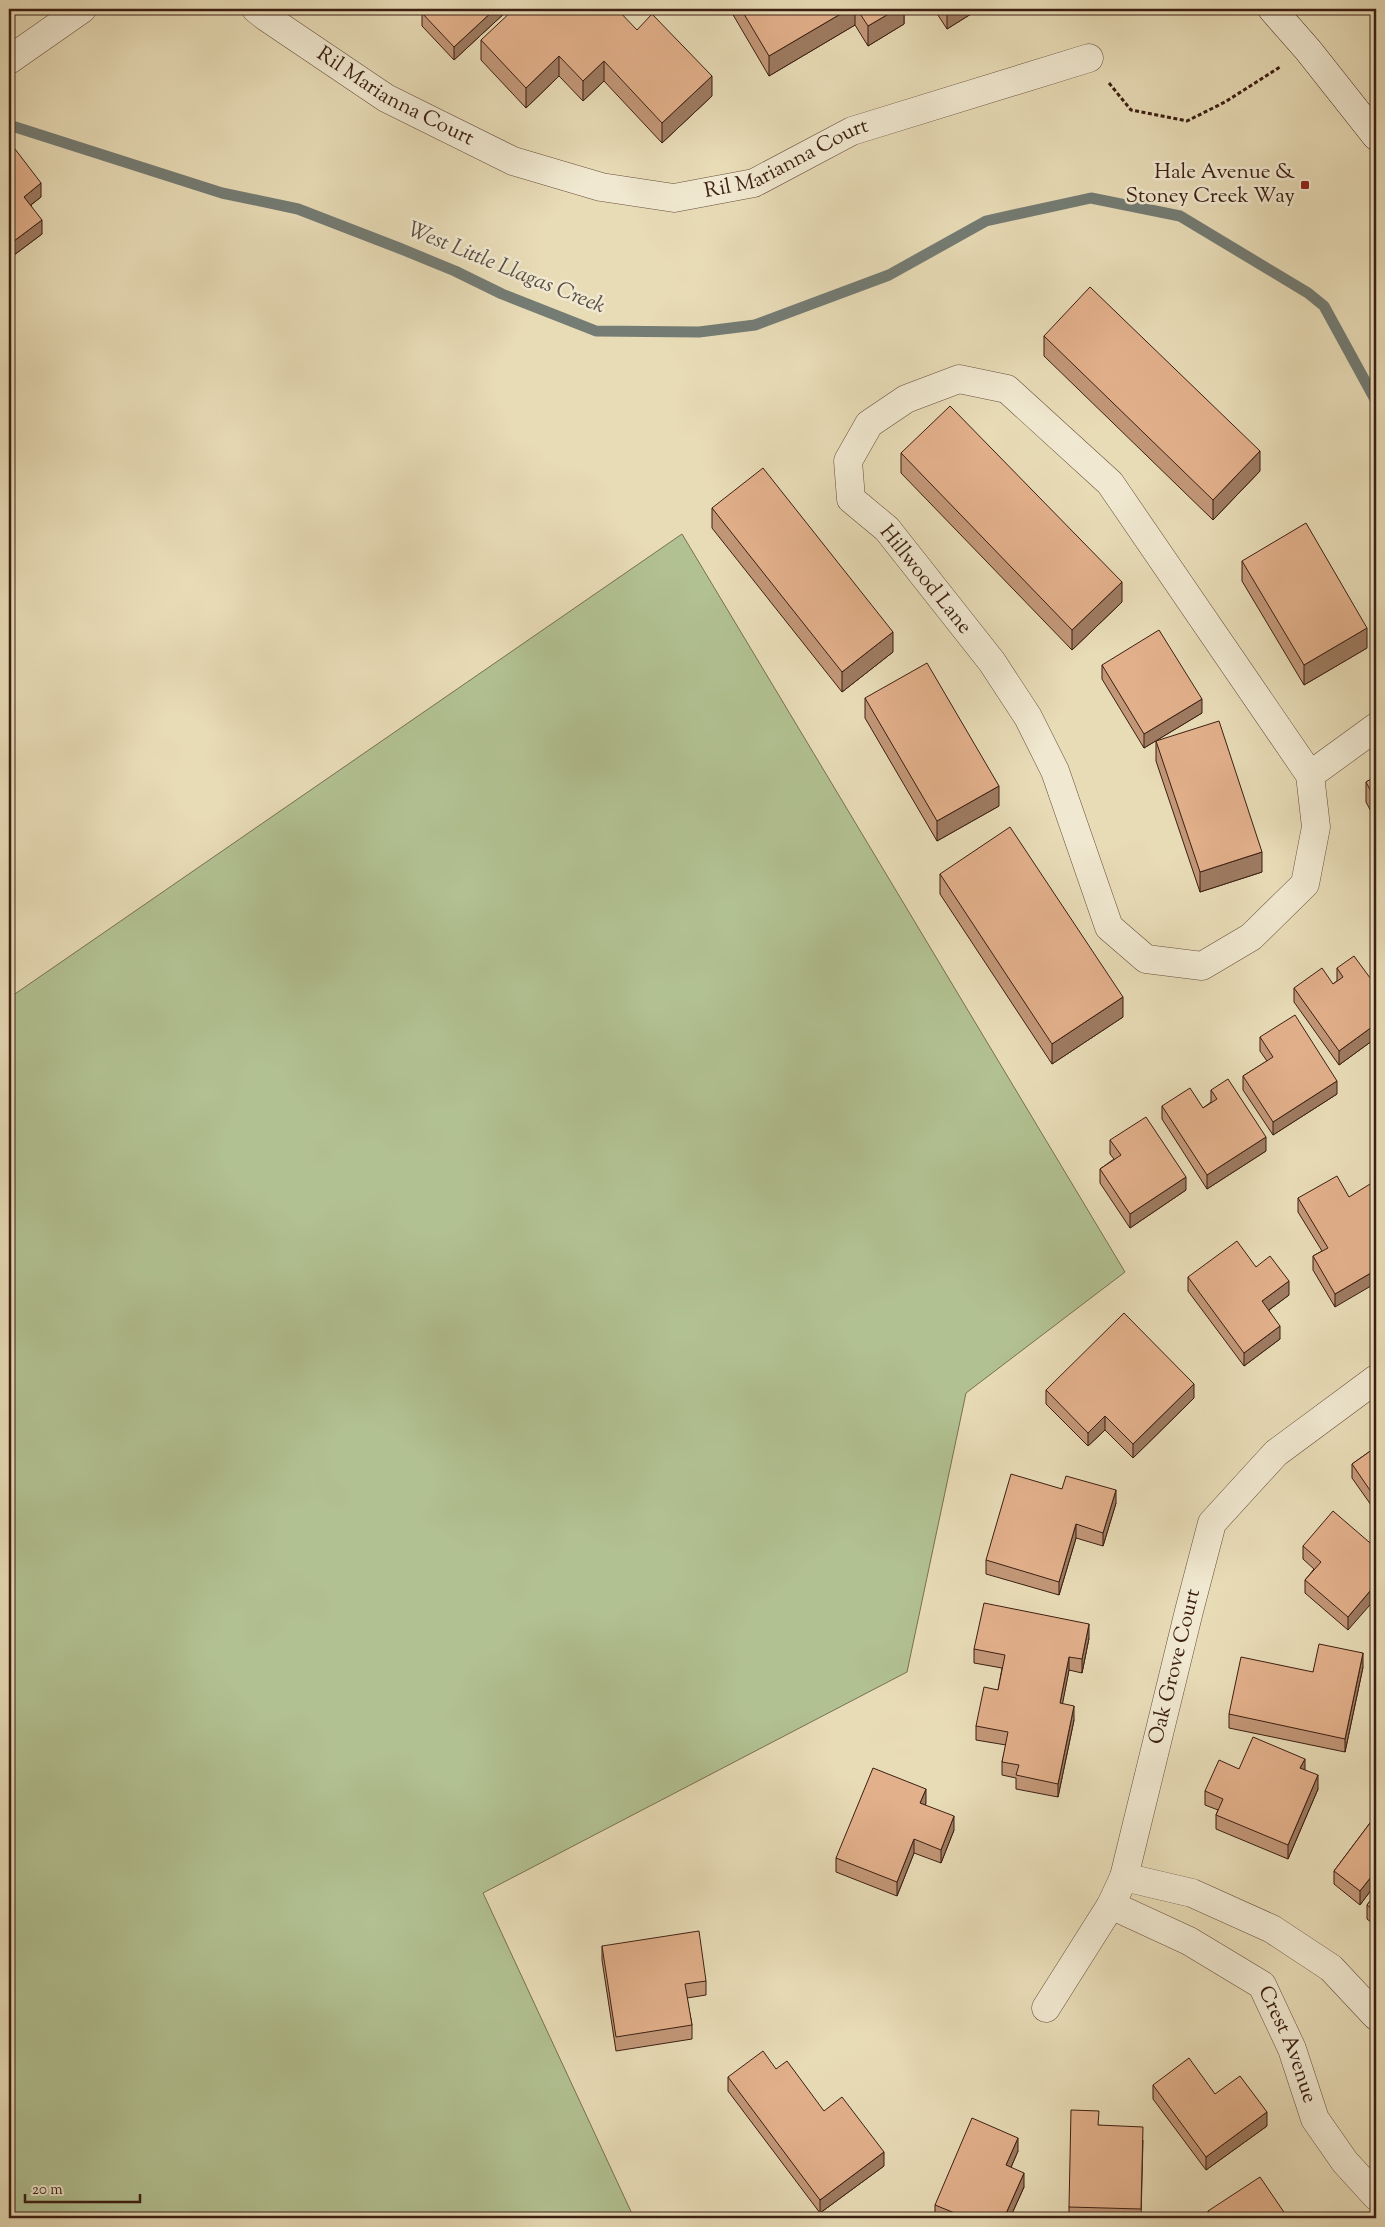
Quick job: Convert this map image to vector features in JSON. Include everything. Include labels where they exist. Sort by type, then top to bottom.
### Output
[{"type":"street","points":[[9,60],[82,9]]},
{"type":"street","name":"Ril Marianna Court","points":[[256,9],[386,98],[513,161],[600,187],[674,198],[754,183],[852,131],[1089,58]]},
{"type":"street","points":[[1272,9],[1308,50],[1376,136]]},
{"type":"street","name":"Hillwood Lane","points":[[960,379],[1007,389],[1110,483],[1310,775],[1316,827],[1305,884],[1251,937],[1202,966],[1146,959],[1109,927],[1055,771],[1028,717],[992,662],[887,529],[851,499],[848,461],[869,424],[906,399],[960,379]]},
{"type":"street","points":[[1310,775],[1376,728]]},
{"type":"street","name":"Oak Grove Court","points":[[1046,2008],[1111,1905],[1124,1877],[1188,1611],[1212,1523],[1276,1453],[1376,1380]]},
{"type":"street","points":[[1124,1877],[1192,1893],[1272,1929],[1331,1968],[1376,2016]]},
{"type":"street","name":"Crest Avenue","points":[[1111,1905],[1188,1941],[1262,1984],[1292,2049],[1315,2119],[1345,2162],[1376,2196]]},
{"type":"path","points":[[1089,58],[1131,110],[1187,121],[1226,102],[1308,50]]},
{"type":"green space","points":[[682,534],[1125,1272],[966,1393],[907,1672],[483,1893],[634,2218],[9,2218],[9,998]]},
{"type":"building","points":[[426,9],[495,9],[454,47],[422,13]]},
{"type":"building","points":[[514,9],[617,9],[637,30],[652,14],[712,76],[662,123],[604,61],[583,81],[559,56],[526,88],[481,40]]},
{"type":"building","points":[[741,9],[849,9],[769,56]]},
{"type":"building","points":[[857,9],[897,9],[868,26]]},
{"type":"building","points":[[15,149],[41,183],[24,197],[42,220],[10,244],[9,154]]},
{"type":"building","points":[[1090,287],[1260,451],[1213,500],[1044,336]]},
{"type":"building","points":[[950,406],[1122,582],[1072,630],[901,453]]},
{"type":"building","points":[[763,468],[893,632],[842,672],[712,508]]},
{"type":"building","points":[[1306,523],[1367,628],[1304,665],[1242,561]]},
{"type":"building","points":[[1159,630],[1202,699],[1144,734],[1102,665]]},
{"type":"building","points":[[927,663],[999,786],[937,821],[865,698]]},
{"type":"building","points":[[1219,721],[1262,852],[1200,872],[1156,741]]},
{"type":"building","points":[[1376,776],[1376,801],[1366,782]]},
{"type":"building","points":[[1010,827],[1123,997],[1052,1044],[940,874]]},
{"type":"building","points":[[1354,956],[1376,986],[1376,1024],[1339,1051],[1294,988],[1322,968],[1333,984],[1343,977],[1337,968]]},
{"type":"building","points":[[1295,1015],[1337,1081],[1273,1122],[1243,1076],[1273,1057],[1260,1037]]},
{"type":"building","points":[[1228,1079],[1266,1137],[1207,1175],[1162,1106],[1190,1088],[1203,1108],[1217,1099],[1211,1090]]},
{"type":"building","points":[[1146,1117],[1186,1177],[1130,1214],[1100,1169],[1121,1155],[1110,1140]]},
{"type":"building","points":[[1337,1176],[1349,1197],[1375,1181],[1376,1183],[1376,1234],[1371,1236],[1376,1245],[1376,1270],[1335,1294],[1313,1256],[1328,1248],[1298,1198]]},
{"type":"building","points":[[1237,1241],[1256,1267],[1270,1256],[1289,1281],[1262,1301],[1280,1326],[1244,1353],[1188,1277]]},
{"type":"building","points":[[1124,1313],[1194,1384],[1133,1444],[1105,1416],[1088,1433],[1046,1390]]},
{"type":"building","points":[[1376,1447],[1376,1499],[1352,1464]]},
{"type":"building","points":[[1011,1474],[1062,1489],[1066,1476],[1116,1490],[1103,1533],[1076,1524],[1059,1582],[986,1560]]},
{"type":"building","points":[[1333,1511],[1376,1548],[1376,1584],[1348,1617],[1305,1580],[1321,1562],[1303,1546]]},
{"type":"building","points":[[984,1603],[1089,1624],[1082,1659],[1069,1657],[1060,1703],[1074,1706],[1058,1784],[1016,1775],[1019,1765],[1002,1762],[1008,1732],[976,1726],[984,1687],[998,1690],[1005,1655],[974,1649]]},
{"type":"building","points":[[1319,1644],[1363,1653],[1345,1739],[1229,1714],[1241,1657],[1313,1672]]},
{"type":"building","points":[[1253,1737],[1305,1759],[1300,1768],[1318,1775],[1288,1845],[1216,1815],[1223,1799],[1205,1791],[1219,1760],[1239,1769]]},
{"type":"building","points":[[873,1768],[926,1789],[920,1803],[954,1816],[941,1850],[914,1839],[897,1882],[836,1858]]},
{"type":"building","points":[[1376,1815],[1376,1880],[1371,1877],[1360,1891],[1334,1871]]},
{"type":"building","points":[[1376,1893],[1376,1912],[1367,1905]]},
{"type":"building","points":[[699,1931],[706,1981],[685,1984],[692,2025],[616,2037],[602,1946]]},
{"type":"building","points":[[763,2051],[776,2069],[787,2061],[824,2111],[842,2097],[884,2152],[820,2200],[728,2077]]},
{"type":"building","points":[[1189,2058],[1215,2094],[1240,2076],[1267,2112],[1206,2157],[1153,2085]]},
{"type":"building","points":[[1071,2110],[1099,2111],[1098,2125],[1143,2127],[1141,2209],[1069,2207]]},
{"type":"building","points":[[972,2118],[1018,2138],[1006,2165],[1024,2173],[1004,2218],[967,2218],[935,2205]]},
{"type":"building","points":[[1260,2177],[1288,2218],[1212,2218],[1208,2211]]},
{"type":"waterway","name":"West Little Llagas Creek","points":[[9,125],[222,193],[298,209],[399,248],[455,271],[502,294],[596,331],[699,332],[755,325],[889,275],[986,221],[1091,198],[1180,216],[1308,293],[1324,306],[1376,401]]},
{"type":"place","name":"Hale Avenue & Stoney Creek Way","points":[[1305,185]]}]
